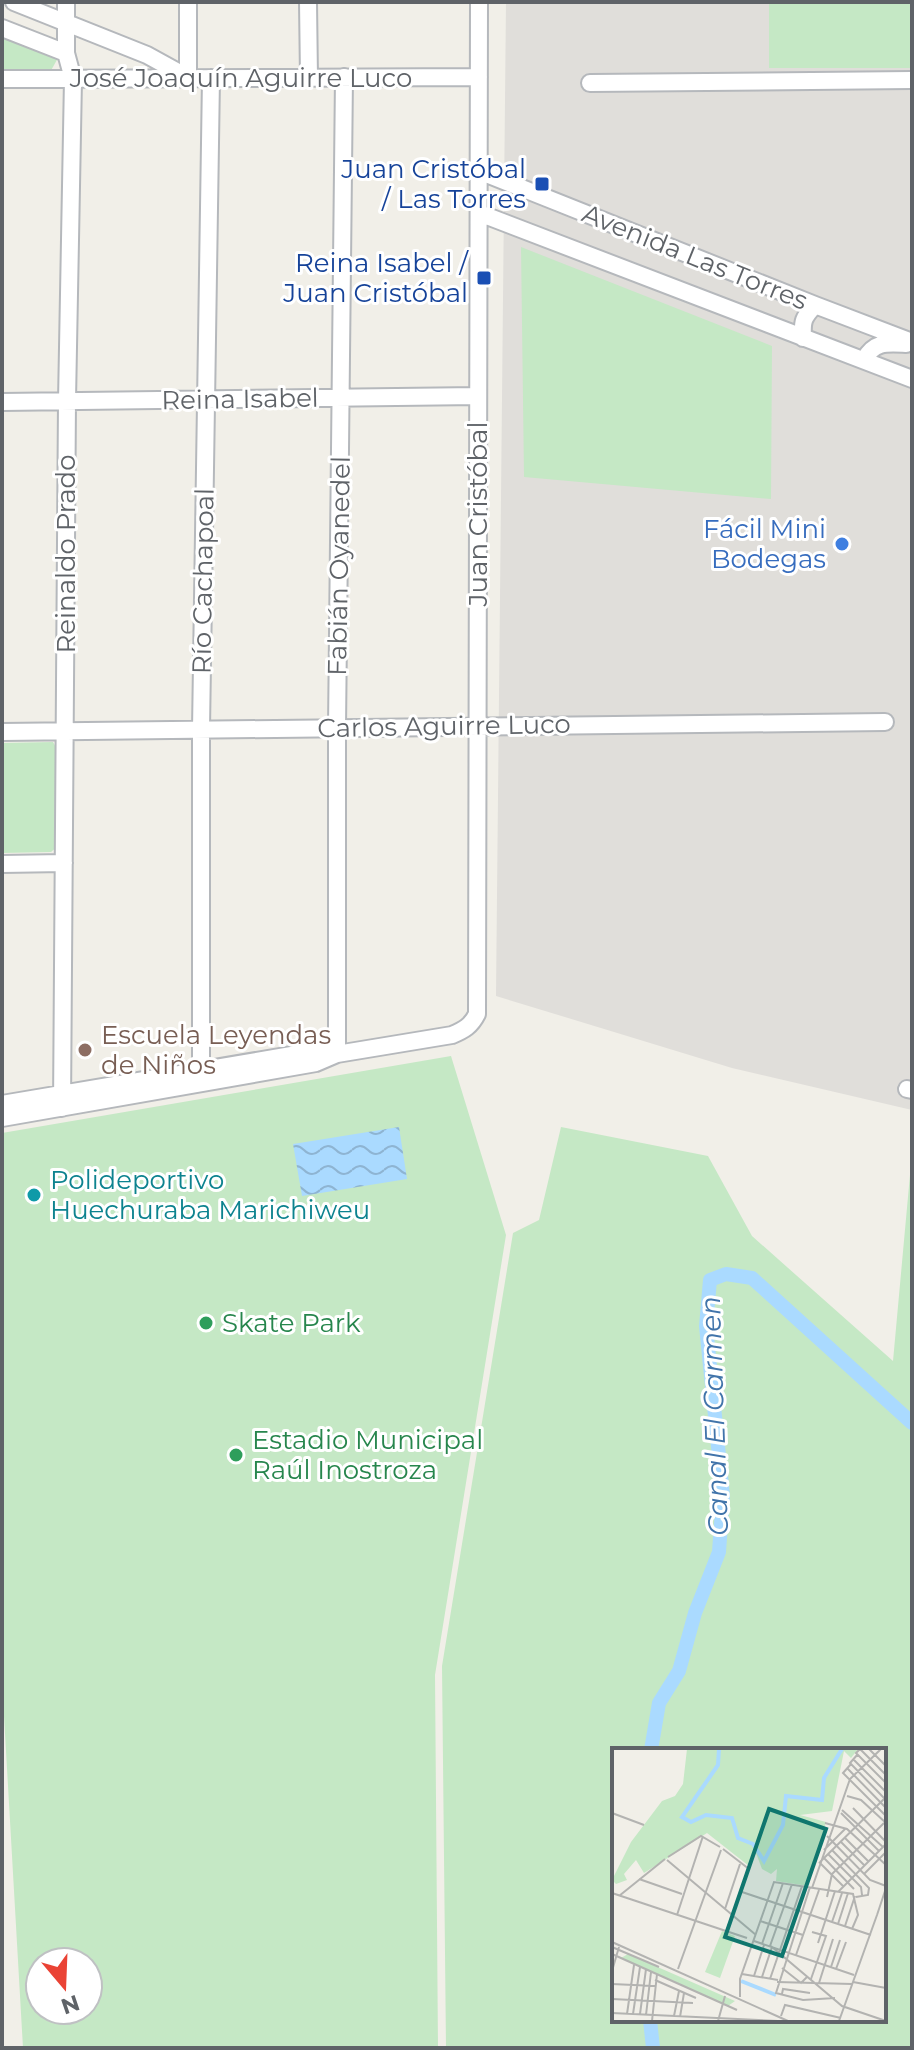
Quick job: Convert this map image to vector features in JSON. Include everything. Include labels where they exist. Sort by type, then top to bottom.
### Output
[{"type":"street","points":[[14,2],[147,55],[188,78],[188,2]]},
{"type":"street","name":"Reinaldo Prado","points":[[62,1101],[67,401],[73,79],[66,53],[66,2]]},
{"type":"street","points":[[308,2],[309,78]]},
{"type":"street","name":"Juan Cristóbal","points":[[337,1054],[452,1035],[472,1024],[477,1014],[479,2]]},
{"type":"street","points":[[2,28],[66,53]]},
{"type":"street","name":"Fabián Oyanedel","points":[[337,1054],[344,77]]},
{"type":"street","name":"José Joaquín Aguirre Luco","points":[[2,79],[479,77]]},
{"type":"street","name":"Río Cachapoal","points":[[201,1077],[201,729],[211,78]]},
{"type":"street","points":[[590,83],[912,80]]},
{"type":"street","name":"Avenida Las Torres","points":[[479,171],[912,343]]},
{"type":"street","name":"Avenida Las Torres","points":[[479,213],[912,379]]},
{"type":"street","points":[[803,338],[805,316],[815,305]]},
{"type":"street","points":[[864,360],[870,349],[879,345],[912,343]]},
{"type":"street","name":"Reina Isabel","points":[[2,402],[478,396]]},
{"type":"street","name":"Carlos Aguirre Luco","points":[[2,732],[885,722]]},
{"type":"street","points":[[2,864],[64,863]]},
{"type":"street","points":[[2,1118],[62,1101],[201,1077],[316,1063],[337,1054]]},
{"type":"street","points":[[2,1104],[62,1101]]},
{"type":"shaded area","points":[[506,2],[912,2],[912,1110],[732,1068],[496,996]]},
{"type":"green space","points":[[769,2],[912,2],[912,68],[769,68]]},
{"type":"green space","points":[[2,36],[58,58],[49,74],[2,71]]},
{"type":"green space","points":[[521,247],[772,346],[771,499],[524,477]]},
{"type":"green space","points":[[53,742],[58,751],[59,845],[51,852],[2,853],[2,743]]},
{"type":"green space","name":"Estadio Municipal Raúl Inostroza","points":[[451,1056],[506,1235],[435,1675],[438,2048],[23,2048],[2,1681],[2,1133]]},
{"type":"green space","points":[[561,1127],[708,1156],[752,1236],[893,1361],[912,1153],[912,2048],[446,2048],[442,1666],[513,1233],[539,1220]]},
{"type":"water","points":[[399,1127],[407,1179],[302,1196],[293,1144]]},
{"type":"waterway","name":"Canal El Carmen","points":[[651,1748],[659,1703],[679,1671],[695,1613],[719,1552],[723,1496],[706,1326],[710,1280],[726,1274],[752,1278],[912,1423]]},
{"type":"waterway","name":"Canal El Carmen","points":[[650,2022],[653,2048]]},
{"type":"place","name":"Juan Cristóbal / Las Torres","points":[[542,184]]},
{"type":"place","name":"Reina Isabel / Juan Cristóbal","points":[[484,278]]},
{"type":"place","name":"Fácil Mini Bodegas","points":[[842,544]]},
{"type":"place","name":"Escuela Leyendas de Niños","points":[[85,1050]]},
{"type":"place","name":"Polideportivo Huechuraba Marichiweu","points":[[34,1195]]},
{"type":"place","name":"Skate Park","points":[[206,1323]]},
{"type":"place","name":"Estadio Municipal Raúl Inostroza","points":[[236,1455]]}]
